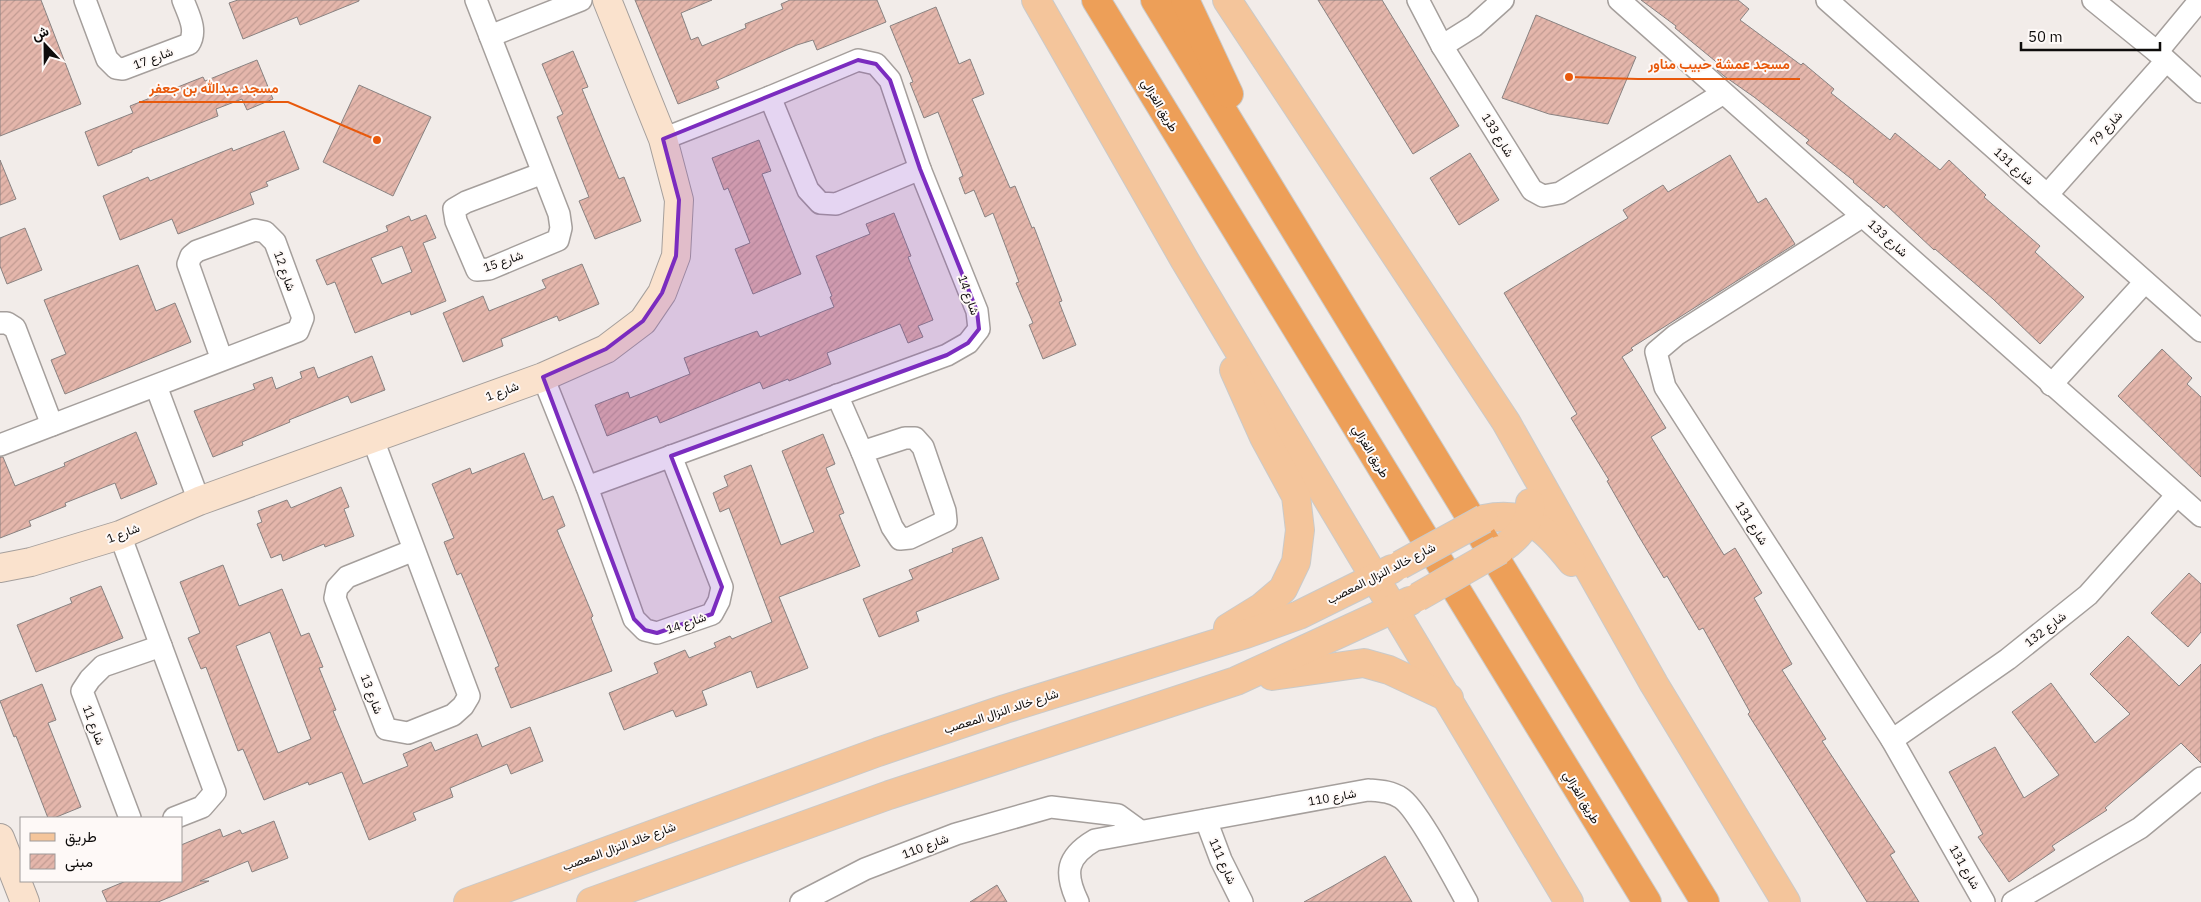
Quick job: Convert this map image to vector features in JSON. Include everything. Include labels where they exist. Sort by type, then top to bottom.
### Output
[{"type":"highway","name":"طريق الغزالي","points":[[1096,0],[1647,902]]},
{"type":"highway","points":[[1155,0],[1705,902]]},
{"type":"highway","points":[[1185,0],[1282,210]]},
{"type":"main road","points":[[1036,0],[1184,259],[1376,576],[1407,603],[1448,698],[1569,902]]},
{"type":"main road","points":[[1226,0],[1506,422],[1619,623],[1786,902]]},
{"type":"main road","points":[[1232,0],[1248,34]]},
{"type":"main road","points":[[1184,259],[1264,437],[1296,496],[1300,530],[1296,562],[1283,589],[1262,607],[1193,649]]},
{"type":"main road","points":[[591,902],[889,795],[1236,682],[1407,603],[1500,550],[1512,541],[1528,520],[1531,508],[1529,490],[1506,422]]},
{"type":"main road","name":"شارع خالد النزال المعصب","points":[[468,902],[878,752],[1005,708],[1246,634],[1299,615],[1484,519],[1514,516],[1528,520]]},
{"type":"main road","points":[[1528,520],[1542,530],[1568,557],[1619,623]]},
{"type":"main road","points":[[1236,682],[1364,663],[1389,670],[1448,698]]},
{"type":"street","name":"شارع 17","points":[[85,0],[107,59],[116,68],[123,69],[189,44],[194,37],[193,26],[183,0]]},
{"type":"street","name":"شارع 15","points":[[476,0],[559,214],[562,228],[558,240],[489,269],[477,270],[456,221],[454,209],[466,202],[543,173]]},
{"type":"street","points":[[490,36],[581,0]]},
{"type":"street","name":"شارع 1","points":[[0,568],[32,562],[120,535],[199,501],[543,376],[606,349],[642,321],[662,293],[676,256],[679,200],[663,139],[607,0]]},
{"type":"street","name":"شارع 133","points":[[1418,0],[1442,46],[1532,190],[1543,196],[1560,193],[1722,94]]},
{"type":"street","points":[[1442,46],[1474,26],[1504,0]]},
{"type":"street","name":"شارع 133","points":[[1619,0],[1722,94],[1863,216],[2051,385],[2201,516]]},
{"type":"street","name":"شارع 131","points":[[1827,0],[2201,331]]},
{"type":"street","points":[[2093,0],[2162,56],[2201,92]]},
{"type":"street","name":"شارع 79","points":[[2047,195],[2162,56],[2200,0]]},
{"type":"street","name":"شارع 14","points":[[587,487],[947,355],[968,343],[979,329],[977,310],[920,169],[890,80],[876,64],[858,60],[663,139]]},
{"type":"street","points":[[770,97],[808,190],[820,203],[836,204],[920,169]]},
{"type":"street","name":"شارع 131","points":[[1863,216],[1676,335],[1656,352],[1664,387],[1892,740],[1984,902]]},
{"type":"street","name":"شارع 12","points":[[0,445],[298,331],[303,318],[275,242],[265,232],[255,230],[197,251],[191,256],[188,264],[222,360]]},
{"type":"street","points":[[2051,385],[2145,282]]},
{"type":"street","points":[[0,323],[7,323],[15,328],[52,425]]},
{"type":"street","name":"شارع 14","points":[[543,376],[587,487],[634,619],[645,630],[657,633],[712,614],[719,601],[722,587],[671,456]]},
{"type":"street","points":[[156,386],[199,501]]},
{"type":"street","points":[[837,395],[892,527],[900,539],[910,538],[946,521],[945,511],[923,446],[915,438],[905,438],[862,452]]},
{"type":"street","name":"شارع 13","points":[[372,437],[469,696],[463,706],[453,715],[408,733],[386,729],[335,598],[337,588],[347,577],[414,550]]},
{"type":"street","name":"شارع 132","points":[[1892,740],[2008,659],[2088,595],[2177,495]]},
{"type":"street","points":[[120,535],[215,792],[210,801],[202,808],[177,817]]},
{"type":"street","name":"شارع 1","points":[[0,590],[32,562]]},
{"type":"street","name":"شارع 11","points":[[130,817],[82,691],[90,679],[103,666],[161,646]]},
{"type":"street","points":[[2013,902],[2140,828],[2201,778]]},
{"type":"street","name":"شارع 110","points":[[1078,902],[1070,886],[1068,870],[1081,848],[1095,840],[1368,790],[1388,792],[1403,799],[1417,816],[1467,902]]},
{"type":"street","name":"شارع 110","points":[[801,902],[865,869],[956,834],[1051,807],[1118,815],[1140,831]]},
{"type":"street","name":"شارع 111","points":[[1206,820],[1221,860],[1242,902]]},
{"type":"street","points":[[0,838],[25,902]]},
{"type":"highlighted area","points":[[858,60],[876,64],[890,80],[920,169],[977,311],[979,329],[968,343],[947,355],[671,456],[722,587],[712,614],[657,633],[645,630],[634,619],[543,377],[606,349],[643,321],[662,293],[676,256],[679,200],[663,139]]},
{"type":"building","points":[[0,0],[41,0],[81,104],[0,136]]},
{"type":"building","points":[[238,0],[359,1],[300,25],[297,17],[243,39],[229,3]]},
{"type":"building","points":[[635,0],[712,0],[681,13],[691,40],[698,37],[702,46],[746,28],[745,24],[783,9],[781,4],[790,0],[877,0],[886,22],[817,50],[813,40],[797,45],[716,81],[719,88],[678,104]]},
{"type":"building","points":[[1318,0],[1382,0],[1459,126],[1413,154]]},
{"type":"building","points":[[1641,0],[1738,0],[1749,9],[1740,20],[1801,65],[1803,63],[1834,89],[1831,93],[1890,140],[1895,133],[1940,170],[1949,160],[1986,195],[1984,197],[2040,246],[2035,252],[2084,297],[2040,344],[1993,299],[1934,250],[1886,205],[1884,208],[1854,181],[1806,143],[1809,140],[1724,76],[1717,70],[1720,65],[1675,28],[1676,26]]},
{"type":"building","points":[[936,7],[959,64],[970,59],[984,94],[972,99],[1010,188],[1015,186],[1032,228],[1034,227],[1062,301],[1059,302],[1076,345],[1043,359],[1029,325],[1033,323],[1016,283],[1019,282],[993,213],[985,217],[974,190],[965,194],[959,178],[963,176],[938,112],[924,118],[910,83],[913,82],[890,26]]},
{"type":"building","points":[[1536,15],[1636,57],[1608,124],[1549,114],[1502,98]]},
{"type":"building","points":[[573,51],[588,87],[582,89],[619,179],[624,177],[641,221],[595,239],[579,201],[589,197],[557,117],[563,114],[542,64]]},
{"type":"building","points":[[257,60],[273,99],[247,110],[242,99],[216,109],[218,116],[132,150],[132,152],[98,166],[85,132],[133,113],[130,106],[203,77],[205,81]]},
{"type":"building","points":[[359,85],[431,117],[393,196],[323,162]]},
{"type":"building","points":[[284,131],[299,169],[266,182],[268,186],[250,193],[254,204],[178,234],[172,219],[120,240],[103,196],[148,177],[150,181],[232,148],[233,151]]},
{"type":"building","points":[[759,140],[771,171],[762,174],[801,274],[753,294],[735,249],[750,243],[728,188],[724,190],[712,158]]},
{"type":"building","points":[[1470,153],[1499,200],[1459,225],[1430,178]]},
{"type":"building","points":[[1730,155],[1758,203],[1766,198],[1795,244],[1631,348],[1633,350],[1622,357],[1666,428],[1651,437],[1724,555],[1735,548],[1762,593],[1754,598],[1792,664],[1782,670],[1826,739],[1822,741],[1895,852],[1890,855],[1919,902],[1867,902],[1748,714],[1750,712],[1703,628],[1699,630],[1667,576],[1664,578],[1638,535],[1607,481],[1609,480],[1571,418],[1577,414],[1504,293],[1628,218],[1623,210],[1663,185],[1668,192]]},
{"type":"building","points":[[0,160],[16,199],[0,205]]},
{"type":"building","points":[[894,213],[911,256],[908,257],[933,320],[918,326],[923,337],[908,343],[900,324],[827,353],[831,364],[789,381],[788,379],[763,389],[760,382],[660,423],[657,416],[607,436],[595,405],[628,392],[630,398],[690,374],[684,358],[757,331],[760,337],[834,307],[830,297],[832,296],[816,256],[870,234],[866,224]]},
{"type":"building","points":[[426,215],[436,238],[423,243],[446,301],[411,315],[410,311],[355,333],[335,282],[327,285],[316,260],[388,231],[386,226],[409,216],[411,221]],"holes":[[[402,246],[412,272],[382,284],[371,258]]]},
{"type":"building","points":[[25,228],[42,270],[7,284],[0,266],[0,238]]},
{"type":"building","points":[[582,264],[599,304],[559,321],[557,316],[501,339],[503,346],[463,362],[443,313],[483,296],[489,311],[546,288],[542,280]]},
{"type":"building","points":[[138,265],[156,311],[175,303],[191,342],[65,394],[51,360],[66,354],[44,300]]},
{"type":"building","points":[[2162,349],[2192,378],[2187,384],[2201,397],[2201,477],[2118,396]]},
{"type":"building","points":[[372,356],[385,390],[351,403],[348,396],[289,420],[290,422],[242,442],[243,445],[213,457],[194,411],[255,389],[253,384],[272,377],[276,389],[302,378],[300,372],[314,367],[318,378]]},
{"type":"building","points":[[136,432],[157,484],[121,499],[115,483],[65,503],[66,506],[29,521],[31,526],[0,538],[0,457],[3,457],[15,486],[65,466],[64,463]]},
{"type":"building","points":[[823,434],[835,464],[826,468],[844,513],[839,515],[860,566],[779,597],[808,668],[757,688],[751,671],[702,691],[707,705],[676,717],[673,710],[624,730],[609,693],[658,673],[654,663],[685,650],[689,658],[716,647],[714,643],[730,636],[732,639],[772,622],[729,508],[720,512],[713,493],[728,486],[724,476],[751,465],[781,545],[814,532],[782,451]]},
{"type":"building","points":[[524,453],[543,500],[553,496],[565,526],[557,530],[593,616],[591,618],[612,671],[511,708],[495,668],[499,666],[461,573],[457,575],[444,542],[454,538],[432,484],[470,468],[472,474]]},
{"type":"building","points":[[341,487],[349,507],[344,509],[354,536],[325,547],[324,544],[283,561],[281,554],[271,558],[257,524],[262,522],[258,511],[287,500],[291,508]]},
{"type":"building","points":[[982,537],[999,579],[916,612],[919,621],[879,637],[863,599],[913,579],[909,570],[953,552],[952,549]]},
{"type":"building","points":[[223,565],[239,606],[282,589],[301,636],[309,633],[323,667],[319,668],[336,710],[333,711],[363,784],[408,766],[403,754],[431,742],[435,751],[477,734],[482,747],[530,727],[543,761],[511,774],[507,764],[450,788],[453,797],[413,813],[416,820],[369,840],[342,772],[309,785],[308,782],[264,800],[243,749],[238,751],[206,667],[201,669],[188,638],[200,633],[180,582]],"holes":[[[270,632],[311,739],[278,753],[236,646]]]},
{"type":"building","points":[[2189,573],[2201,584],[2201,632],[2188,647],[2151,613]]},
{"type":"building","points":[[101,586],[123,638],[36,672],[17,625],[72,603],[70,598]]},
{"type":"building","points":[[2128,636],[2179,686],[2201,664],[2201,763],[2181,743],[2105,808],[2107,810],[2052,846],[2055,850],[2009,882],[1978,837],[1983,834],[1949,772],[1995,747],[2024,798],[2059,775],[2012,712],[2051,683],[2095,743],[2130,714],[2090,674]]},
{"type":"building","points":[[42,684],[56,720],[48,723],[81,807],[56,817],[48,817],[16,736],[14,737],[0,701]]},
{"type":"building","points":[[274,821],[288,858],[252,872],[248,861],[200,881],[209,881],[158,902],[107,902],[102,891],[124,882],[182,882],[182,845],[220,829],[223,837],[240,830],[242,834]]},
{"type":"building","points":[[1385,856],[1412,902],[1304,902],[1333,886]]},
{"type":"building","points":[[997,885],[1007,902],[970,902]]},
{"type":"place","name":"مسجد عمشة حبيب مناور","points":[[1569,77]]},
{"type":"place","name":"مسجد عبدالله بن جعفر","points":[[377,140]]}]
